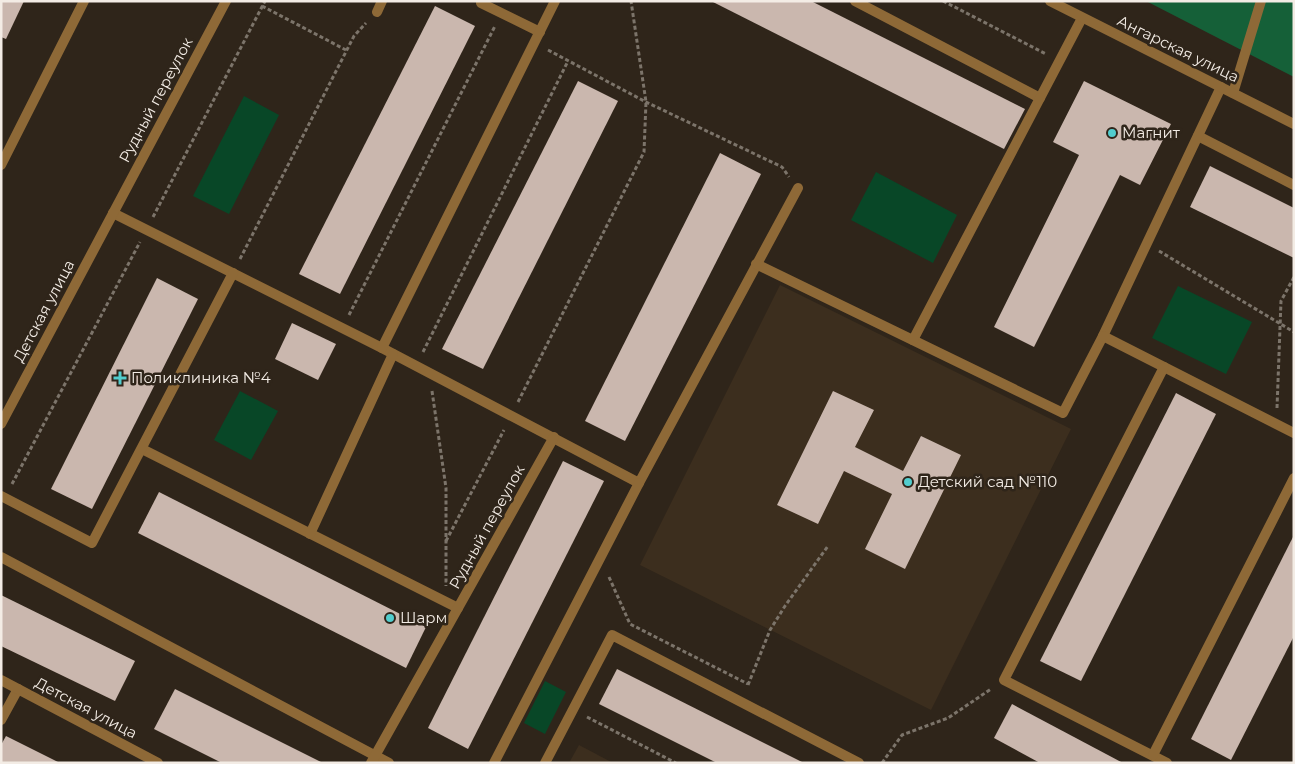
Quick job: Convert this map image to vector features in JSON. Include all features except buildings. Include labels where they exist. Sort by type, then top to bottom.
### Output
[{"type":"street","points":[[1,165],[84,1]]},
{"type":"street","name":"Рудный переулок","points":[[114,213],[226,1]]},
{"type":"street","points":[[377,12],[382,1]]},
{"type":"street","points":[[482,1],[481,3],[540,32]]},
{"type":"street","points":[[382,348],[555,1]]},
{"type":"street","points":[[855,1],[1040,98]]},
{"type":"street","name":"Ангарская улица","points":[[1050,1],[1294,124]]},
{"type":"street","points":[[1233,93],[1261,1]]},
{"type":"street","points":[[913,340],[1082,18]]},
{"type":"street","points":[[756,264],[1063,412],[1102,336],[1221,87]]},
{"type":"street","points":[[1198,136],[1294,185]]},
{"type":"street","points":[[494,763],[639,483],[798,188]]},
{"type":"street","points":[[114,213],[382,348],[639,483]]},
{"type":"street","name":"Детская улица","points":[[1,424],[114,213]]},
{"type":"street","points":[[3,497],[92,543],[233,273]]},
{"type":"street","points":[[1102,336],[1294,433]]},
{"type":"street","points":[[310,534],[393,354]]},
{"type":"street","points":[[1164,367],[1004,680],[1167,763]]},
{"type":"street","name":"Рудный переулок","points":[[373,759],[554,437]]},
{"type":"street","points":[[142,449],[458,608]]},
{"type":"street","points":[[1153,755],[1294,478]]},
{"type":"street","points":[[1,557],[373,759],[389,763]]},
{"type":"street","points":[[545,763],[612,635],[859,763]]},
{"type":"street","name":"Детская улица","points":[[1,680],[158,763]]},
{"type":"street","points":[[1,720],[18,689]]},
{"type":"path","points":[[3,497],[147,230],[265,1]]},
{"type":"path","points":[[446,541],[644,152],[646,102],[631,1]]},
{"type":"path","points":[[943,1],[1060,61]]},
{"type":"path","points":[[262,6],[346,50]]},
{"type":"path","points":[[233,273],[346,50],[354,36],[377,12]]},
{"type":"path","points":[[342,328],[502,13]]},
{"type":"path","points":[[534,43],[646,102],[782,167],[798,188]]},
{"type":"path","points":[[416,366],[568,61]]},
{"type":"path","points":[[1146,244],[1294,332]]},
{"type":"path","points":[[1276,424],[1281,302],[1294,277]]},
{"type":"path","points":[[429,373],[446,488],[446,602]]},
{"type":"path","points":[[741,702],[770,630],[828,546]]},
{"type":"path","points":[[600,558],[630,624],[748,684]]},
{"type":"path","points":[[882,763],[902,735],[948,718],[1004,680]]},
{"type":"path","points":[[573,709],[676,763]]},
{"type":"shaded area","points":[[780,285],[1071,429],[931,710],[640,565]]},
{"type":"shaded area","points":[[579,745],[613,763],[569,763]]},
{"type":"green space","points":[[1146,1],[1294,1],[1294,77]]},
{"type":"green space","points":[[244,96],[279,115],[229,214],[193,196]]},
{"type":"green space","points":[[876,172],[957,215],[933,263],[851,220]]},
{"type":"green space","points":[[1178,286],[1252,322],[1226,374],[1152,338]]},
{"type":"green space","points":[[240,391],[278,411],[251,460],[214,440]]},
{"type":"green space","points":[[545,681],[566,692],[545,734],[524,723]]},
{"type":"place","name":"Магнит","points":[[1112,133]]},
{"type":"place","name":"Поликлиника №4","points":[[120,378]]},
{"type":"place","name":"Детский сад №110","points":[[908,482]]},
{"type":"place","name":"Шарм","points":[[390,618]]}]
